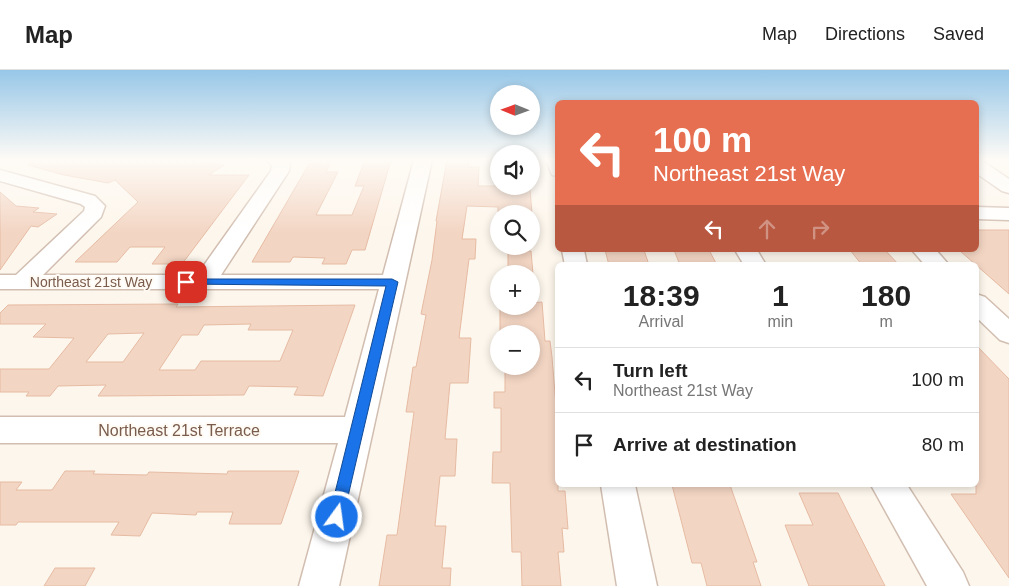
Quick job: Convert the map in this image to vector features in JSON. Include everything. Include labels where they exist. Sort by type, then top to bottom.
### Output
[{"type":"street","points":[[11,282],[94,213],[95,206],[88,200],[28,184]]},
{"type":"street","points":[[204,282],[271,184]]},
{"type":"street","points":[[319,586],[417,184]]},
{"type":"street","points":[[979,187],[993,194],[1009,196]]},
{"type":"street","points":[[979,213],[1009,214]]},
{"type":"street","points":[[925,252],[935,262]]},
{"type":"street","name":"Northeast 21st Way","points":[[11,282],[392,282]]},
{"type":"street","points":[[979,305],[1009,334]]},
{"type":"street","name":"Northeast 21st Terrace","points":[[0,430],[358,430]]},
{"type":"street","points":[[618,487],[637,586]]},
{"type":"street","points":[[889,487],[949,586]]},
{"type":"building","points":[[119,184],[242,184],[182,264],[152,264],[165,247],[130,247],[117,262],[75,262],[138,202]]},
{"type":"building","points":[[297,184],[332,184],[316,215],[352,215],[364,186],[355,186],[356,184],[384,184],[365,250],[352,250],[346,264],[322,264],[325,258],[293,257],[290,262],[252,262]]},
{"type":"building","points":[[443,184],[490,186],[490,195],[530,195],[531,205],[467,206],[462,239],[476,239],[475,259],[469,259],[459,338],[471,338],[468,383],[450,383],[445,439],[457,439],[455,476],[440,476],[435,526],[446,526],[442,568],[451,568],[450,586],[379,586],[387,535],[397,535],[414,412],[406,412],[413,367],[416,367],[426,315],[421,314],[432,260]]},
{"type":"building","points":[[0,192],[16,206],[39,208],[33,212],[57,214],[38,227],[31,226],[0,270]]},
{"type":"building","points":[[979,230],[1009,230],[1009,294],[979,268],[979,262],[973,262],[961,252],[979,252]]},
{"type":"building","points":[[606,252],[645,252],[648,262],[608,262]]},
{"type":"building","points":[[675,252],[710,252],[715,262],[679,262]]},
{"type":"building","points":[[852,252],[887,252],[896,262],[860,262]]},
{"type":"building","points":[[508,255],[531,255],[532,265],[508,265]]},
{"type":"building","points":[[540,302],[542,302],[545,341],[550,341],[555,394],[555,487],[558,487],[558,491],[565,491],[568,529],[562,528],[564,552],[558,552],[561,586],[522,586],[521,552],[512,552],[510,483],[492,483],[493,452],[501,452],[501,408],[494,408],[494,392],[505,392],[505,375],[540,375],[540,325],[500,325],[500,315],[540,315]]},
{"type":"building","points":[[178,304],[176,307],[355,305],[323,396],[294,395],[298,387],[249,386],[244,395],[98,396],[106,385],[58,386],[50,396],[26,396],[29,392],[0,392],[0,369],[49,369],[74,338],[33,337],[46,324],[0,324],[0,313],[8,305]],"holes":[[[251,324],[248,330],[293,330],[280,361],[201,361],[195,370],[159,370],[182,335],[198,335],[204,325]],[[144,333],[123,362],[86,362],[108,334]]]},
{"type":"building","points":[[979,348],[1009,379],[1009,578],[951,494],[976,494],[976,487],[979,487]]},
{"type":"building","points":[[65,471],[95,471],[93,474],[147,475],[149,472],[227,474],[228,471],[299,471],[281,524],[229,524],[233,512],[197,512],[196,515],[152,513],[140,536],[111,535],[119,522],[18,522],[16,525],[0,525],[0,482],[22,482],[16,490],[52,490]]},
{"type":"building","points":[[673,487],[731,487],[757,562],[753,562],[761,586],[707,586],[701,563],[692,563]]},
{"type":"building","points":[[799,493],[838,493],[885,586],[809,586],[785,525],[813,525]]},
{"type":"building","points":[[55,568],[95,568],[85,586],[44,586]]},
{"type":"route","points":[[186,282],[392,282],[337,517]]}]
